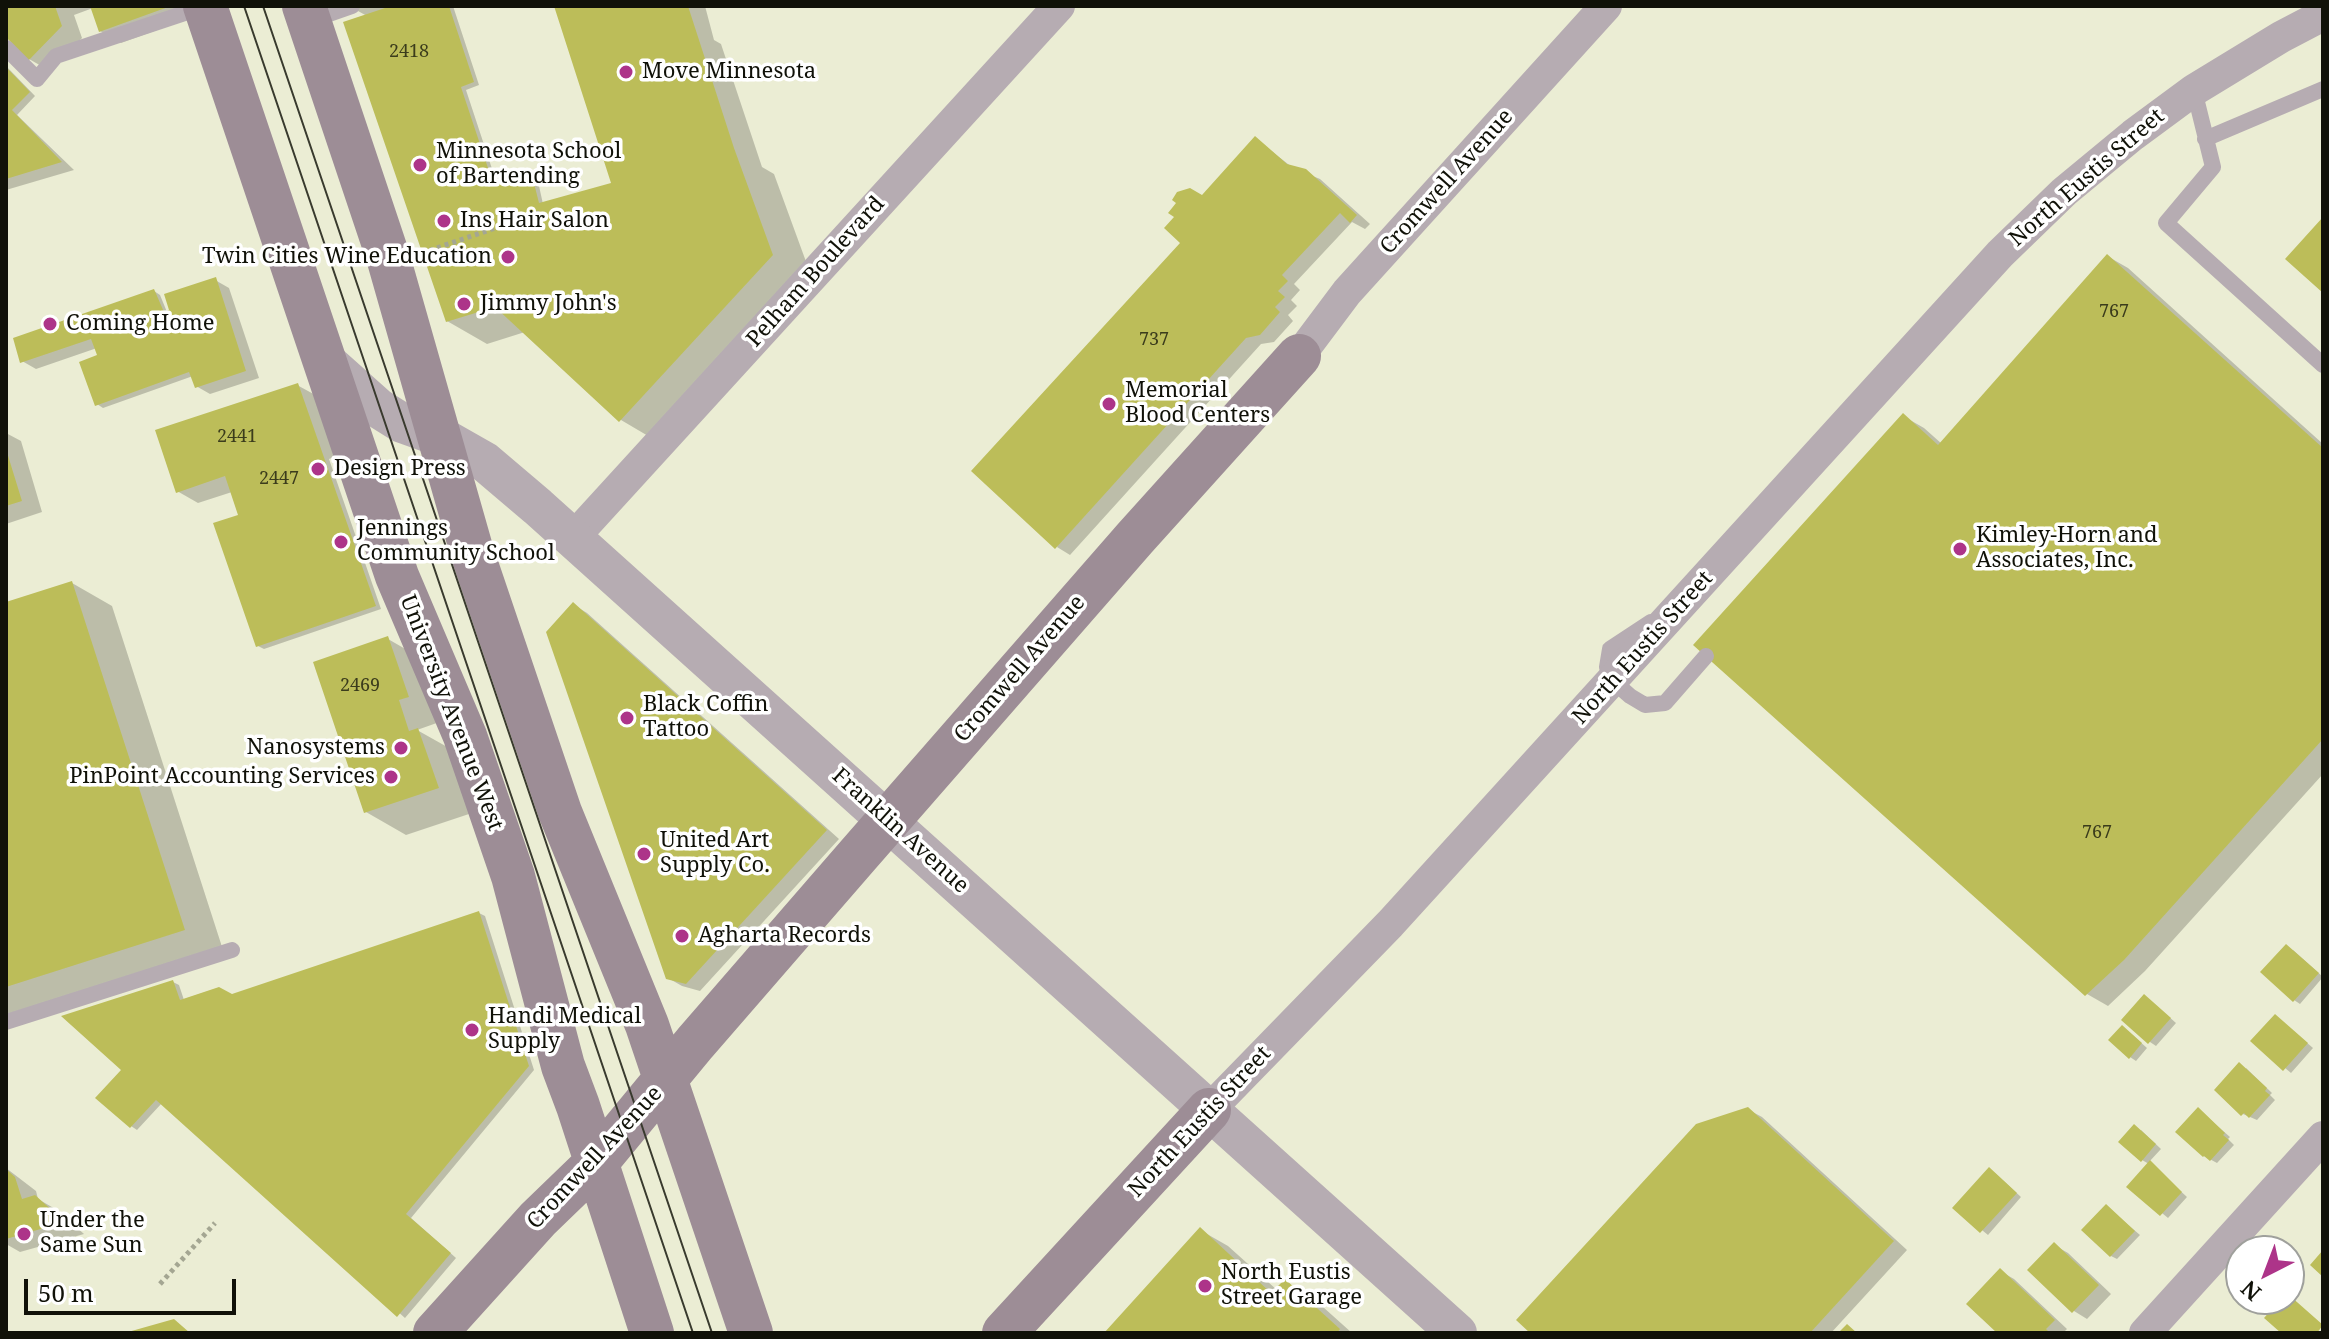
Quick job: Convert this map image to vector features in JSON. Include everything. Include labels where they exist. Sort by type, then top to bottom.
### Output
[{"type":"main road","name":"University Avenue West","points":[[205,6],[317,362],[397,576],[465,736],[513,876],[563,1066],[652,1333]]},
{"type":"main road","points":[[307,13],[388,257],[472,552],[560,812],[647,1025],[751,1333]]},
{"type":"main road","name":"Cromwell Avenue","points":[[435,1333],[538,1219],[596,1163],[695,1043],[888,821],[1299,356]]},
{"type":"main road","name":"North Eustis Street","points":[[1004,1333],[1209,1110]]},
{"type":"street","name":"Pelham Boulevard","points":[[573,538],[1059,6]]},
{"type":"street","name":"Cromwell Avenue","points":[[1299,356],[1347,292],[1606,6]]},
{"type":"street","name":"North Eustis Street","points":[[1209,1110],[1390,924],[2000,254],[2064,192],[2133,135],[2194,90],[2323,15]]},
{"type":"street","name":"Franklin Avenue","points":[[317,362],[402,423],[441,437],[485,462],[1457,1333]]},
{"type":"street","points":[[2145,1333],[2323,1137]]},
{"type":"lane","points":[[6,48],[37,79],[56,56],[205,6]]},
{"type":"lane","points":[[307,13],[352,6]]},
{"type":"lane","points":[[2205,139],[2323,89]]},
{"type":"lane","points":[[2194,90],[2213,167],[2166,223],[2323,365]]},
{"type":"lane","points":[[1613,681],[1645,705],[1665,703],[1706,656]]},
{"type":"lane","points":[[6,1022],[232,950]]},
{"type":"path","points":[[414,256],[542,212]]},
{"type":"path","points":[[160,1284],[215,1223]]},
{"type":"building","points":[[6,6],[55,6],[62,26],[28,61],[6,37]]},
{"type":"building","points":[[90,6],[171,6],[99,32]]},
{"type":"building","points":[[391,6],[449,6],[474,82],[461,87],[494,186],[531,171],[539,203],[611,183],[554,6],[688,6],[773,255],[619,422],[495,307],[446,322],[343,22]]},
{"type":"building","points":[[6,67],[30,92],[12,110],[62,162],[6,179]]},
{"type":"building","name":"Memorial Blood Centers","points":[[1255,136],[1287,164],[1306,169],[1357,215],[1350,223],[1340,213],[1282,275],[1288,281],[1278,291],[1285,297],[1275,307],[1280,312],[1260,335],[1246,338],[1055,549],[971,471],[1180,243],[1164,228],[1174,217],[1168,213],[1176,203],[1172,200],[1177,192],[1190,188],[1202,195]]},
{"type":"building","points":[[2323,217],[2323,293],[2285,259]]},
{"type":"building","points":[[2107,254],[2323,448],[2323,739],[2124,960],[2085,996],[1693,645],[1903,413],[1938,445]]},
{"type":"building","points":[[216,277],[246,371],[195,388],[189,372],[95,406],[79,362],[97,355],[91,339],[20,363],[13,338],[154,289],[164,312],[169,310],[164,294]]},
{"type":"building","points":[[298,383],[376,606],[256,647],[213,523],[238,515],[225,476],[176,493],[155,430]]},
{"type":"building","points":[[6,449],[22,501],[6,506]]},
{"type":"building","points":[[72,581],[185,930],[6,987],[6,602]]},
{"type":"building","points":[[573,602],[827,830],[686,984],[666,979],[546,632]]},
{"type":"building","points":[[388,636],[409,697],[399,700],[409,731],[418,728],[439,788],[364,813],[313,662]]},
{"type":"building","points":[[479,911],[529,1066],[406,1214],[451,1253],[397,1317],[156,1100],[130,1128],[95,1098],[121,1070],[61,1016],[173,980],[180,1000],[219,987],[232,994]]},
{"type":"building","points":[[2286,944],[2319,973],[2293,1002],[2260,972]]},
{"type":"building","points":[[2144,994],[2171,1018],[2148,1044],[2121,1020]]},
{"type":"building","points":[[2275,1014],[2308,1043],[2283,1071],[2250,1041]]},
{"type":"building","points":[[2122,1025],[2142,1043],[2129,1059],[2108,1040]]},
{"type":"building","points":[[2239,1062],[2267,1088],[2265,1091],[2270,1095],[2249,1118],[2244,1113],[2241,1116],[2214,1090]]},
{"type":"building","points":[[1748,1107],[1894,1241],[1810,1333],[1530,1333],[1516,1320],[1696,1124]]},
{"type":"building","points":[[2198,1107],[2229,1140],[2210,1161],[2175,1132]]},
{"type":"building","points":[[2134,1124],[2156,1144],[2141,1162],[2118,1142]]},
{"type":"building","points":[[2150,1160],[2182,1192],[2160,1216],[2126,1187]]},
{"type":"building","points":[[1989,1167],[2017,1193],[1980,1233],[1952,1208]]},
{"type":"building","points":[[6,1169],[15,1177],[22,1199],[35,1195],[65,1222],[6,1239]]},
{"type":"building","points":[[2106,1204],[2135,1231],[2110,1257],[2081,1230]]},
{"type":"building","name":"North Eustis Street Garage","points":[[1200,1227],[1271,1293],[1285,1279],[1340,1329],[1337,1333],[1104,1333]]},
{"type":"building","points":[[2054,1242],[2099,1285],[2072,1313],[2027,1270]]},
{"type":"building","points":[[2323,1250],[2323,1277],[2310,1265]]},
{"type":"building","points":[[2000,1268],[2055,1320],[2046,1329],[2050,1333],[1997,1333],[1966,1304]]},
{"type":"building","points":[[2305,1309],[2323,1325],[2317,1333],[2281,1333],[2264,1318],[2267,1315],[2305,1315]]},
{"type":"building","points":[[174,1319],[190,1333],[128,1332]]},
{"type":"building","points":[[1847,1324],[1857,1333],[1838,1333]]},
{"type":"tram line","points":[[244,6],[693,1333]]},
{"type":"tram line","points":[[263,6],[712,1333]]},
{"type":"place","name":"Move Minnesota","points":[[626,72]]},
{"type":"place","name":"Minnesota School of Bartending","points":[[420,165]]},
{"type":"place","name":"Ins Hair Salon","points":[[444,221]]},
{"type":"place","name":"Twin Cities Wine Education","points":[[508,257]]},
{"type":"place","name":"Jimmy John's","points":[[464,304]]},
{"type":"place","name":"Coming Home","points":[[50,324]]},
{"type":"place","name":"Memorial Blood Centers","points":[[1109,404]]},
{"type":"place","name":"Design Press","points":[[318,469]]},
{"type":"place","name":"Jennings Community School","points":[[341,542]]},
{"type":"place","name":"Kimley-Horn and Associates, Inc.","points":[[1960,549]]},
{"type":"place","name":"Black Coffin Tattoo","points":[[627,718]]},
{"type":"place","name":"Nanosystems","points":[[401,748]]},
{"type":"place","name":"PinPoint Accounting Services","points":[[391,777]]},
{"type":"place","name":"United Art Supply Co.","points":[[644,854]]},
{"type":"place","name":"Agharta Records","points":[[682,936]]},
{"type":"place","name":"Handi Medical Supply","points":[[472,1030]]},
{"type":"place","name":"Under the Same Sun","points":[[24,1234]]},
{"type":"place","name":"North Eustis Street Garage","points":[[1205,1286]]}]
